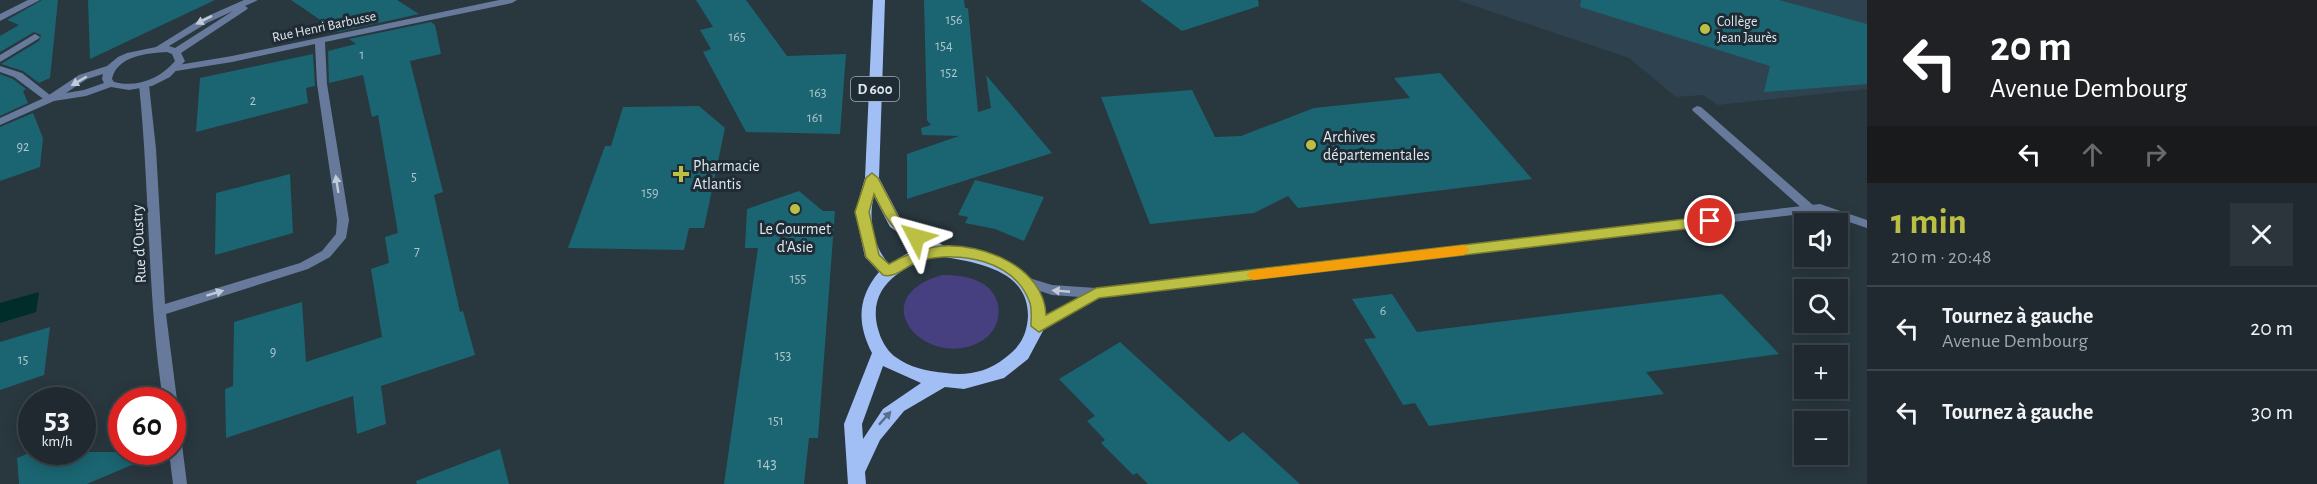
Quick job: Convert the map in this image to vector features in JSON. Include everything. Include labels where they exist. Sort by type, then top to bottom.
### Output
[{"type":"main road","name":"D 600","points":[[879,0],[872,178],[862,212],[873,257],[888,272]]},
{"type":"main road","name":"D 600","points":[[872,178],[895,223],[940,251]]},
{"type":"main road","points":[[940,251],[967,252],[997,261],[1026,282],[1038,305],[1039,326],[1027,351],[1005,369],[975,381],[939,382],[905,371],[880,352],[866,321],[870,294],[888,272],[913,257],[940,251]]},
{"type":"main road","points":[[858,477],[853,424],[880,352]]},
{"type":"main road","points":[[858,477],[874,431],[887,415],[907,399],[939,382]]},
{"type":"street","points":[[0,18],[35,0]]},
{"type":"street","points":[[159,49],[193,26],[227,8],[254,0]]},
{"type":"street","points":[[0,122],[50,99],[83,77],[111,68],[137,53],[159,49],[176,52],[254,0]]},
{"type":"street","name":"Rue Henri Barbusse","points":[[144,85],[164,77],[176,68],[320,41],[512,0]]},
{"type":"street","points":[[0,59],[35,37]]},
{"type":"street","points":[[159,311],[304,266],[326,254],[342,236],[343,220],[322,84],[320,41]]},
{"type":"street","points":[[176,52],[180,61],[176,68]]},
{"type":"street","points":[[110,84],[107,74],[111,68]]},
{"type":"street","points":[[0,69],[18,75],[50,99],[86,93],[110,84],[124,87],[144,85]]},
{"type":"street","name":"Rue d'Oustry","points":[[144,85],[151,149],[159,311],[168,387]]},
{"type":"street","points":[[1696,109],[1810,209]]},
{"type":"street","points":[[1026,282],[1052,290],[1096,293],[1820,208],[1867,224]]},
{"type":"street","points":[[1039,326],[1096,293]]},
{"type":"street","points":[[178,465],[180,484]]},
{"type":"shaded area","name":"Collège Jean Jaurès","points":[[1457,0],[1867,0],[1867,89],[1718,105],[1703,95],[1676,97],[1629,58]]},
{"type":"shaded area","points":[[942,275],[962,276],[977,281],[994,295],[998,303],[998,319],[990,334],[983,340],[962,348],[942,348],[924,341],[911,329],[904,315],[906,300],[918,286]]},
{"type":"shaded area","points":[[39,292],[36,312],[0,323],[0,303]]},
{"type":"building","points":[[42,0],[58,0],[50,78],[39,83],[23,71],[1,64],[39,41],[41,35],[34,32],[0,52],[0,36],[19,25],[7,20]]},
{"type":"building","points":[[88,0],[215,0],[90,59]]},
{"type":"building","points":[[291,0],[397,0],[419,14],[338,32]]},
{"type":"building","points":[[696,0],[746,0],[787,56],[846,54],[840,134],[746,132],[703,52],[711,49],[700,30],[713,27]]},
{"type":"building","points":[[924,0],[964,0],[965,8],[968,8],[978,112],[991,108],[986,75],[1052,153],[907,199],[907,154],[959,136],[922,135],[921,128],[931,125],[927,120]]},
{"type":"building","points":[[1140,0],[1258,0],[1259,6],[1182,31]]},
{"type":"building","points":[[1581,0],[1779,0],[1867,24],[1867,84],[1764,92],[1770,66],[1580,7]]},
{"type":"building","points":[[431,22],[435,25],[441,54],[410,61],[443,192],[434,195],[460,312],[463,311],[475,355],[381,386],[386,424],[357,434],[353,396],[226,438],[225,389],[233,386],[234,322],[302,302],[306,362],[382,337],[371,269],[389,263],[385,237],[398,233],[378,115],[372,117],[363,75],[329,83],[328,51],[356,44],[349,39]]},
{"type":"building","points":[[313,54],[315,86],[306,88],[308,103],[196,132],[200,78]]},
{"type":"building","name":"Archives départementales","points":[[1440,73],[1532,179],[1298,208],[1288,196],[1254,213],[1150,224],[1101,97],[1192,90],[1215,137],[1241,136],[1314,108],[1410,98],[1394,78]]},
{"type":"building","points":[[0,74],[13,79],[26,89],[23,91],[28,103],[0,116]]},
{"type":"building","points":[[699,106],[725,128],[704,228],[689,228],[684,250],[568,248],[605,146],[611,146],[623,107]]},
{"type":"building","points":[[33,113],[43,138],[40,167],[0,181],[0,127]]},
{"type":"building","points":[[290,174],[293,233],[215,255],[216,193]]},
{"type":"building","points":[[975,180],[1044,197],[1024,241],[995,229],[965,223],[968,217],[958,215]]},
{"type":"building","points":[[799,191],[823,211],[835,211],[818,438],[809,438],[804,484],[724,484],[758,248],[745,248],[747,209]]},
{"type":"building","points":[[1392,294],[1417,332],[1722,294],[1779,354],[1646,372],[1664,394],[1429,426],[1415,403],[1403,405],[1364,339],[1376,338],[1352,299]]},
{"type":"building","points":[[50,327],[44,375],[0,390],[0,342]]},
{"type":"building","points":[[1120,342],[1229,442],[1243,432],[1300,484],[1148,484],[1137,473],[1133,475],[1101,443],[1105,440],[1087,421],[1095,416],[1059,379]]},
{"type":"building","points":[[500,449],[509,484],[417,484],[416,481]]},
{"type":"building","points":[[96,452],[108,452],[108,465],[132,465],[87,484],[19,484],[17,458],[18,465],[96,465]]},
{"type":"slow traffic","points":[[1253,275],[1464,250]]},
{"type":"place","name":"Collège Jean Jaurès","points":[[1705,29]]},
{"type":"place","name":"Archives départementales","points":[[1311,145]]},
{"type":"place","name":"Pharmacie Atlantis","points":[[681,174]]},
{"type":"place","name":"Le Gourmet d'Asie","points":[[795,209]]},
{"type":"route","points":[[916,237],[895,223],[872,178],[862,212],[873,257],[888,272],[913,257],[940,251],[967,252],[997,261],[1026,282],[1038,305],[1039,326],[1096,293],[1710,221]]}]
